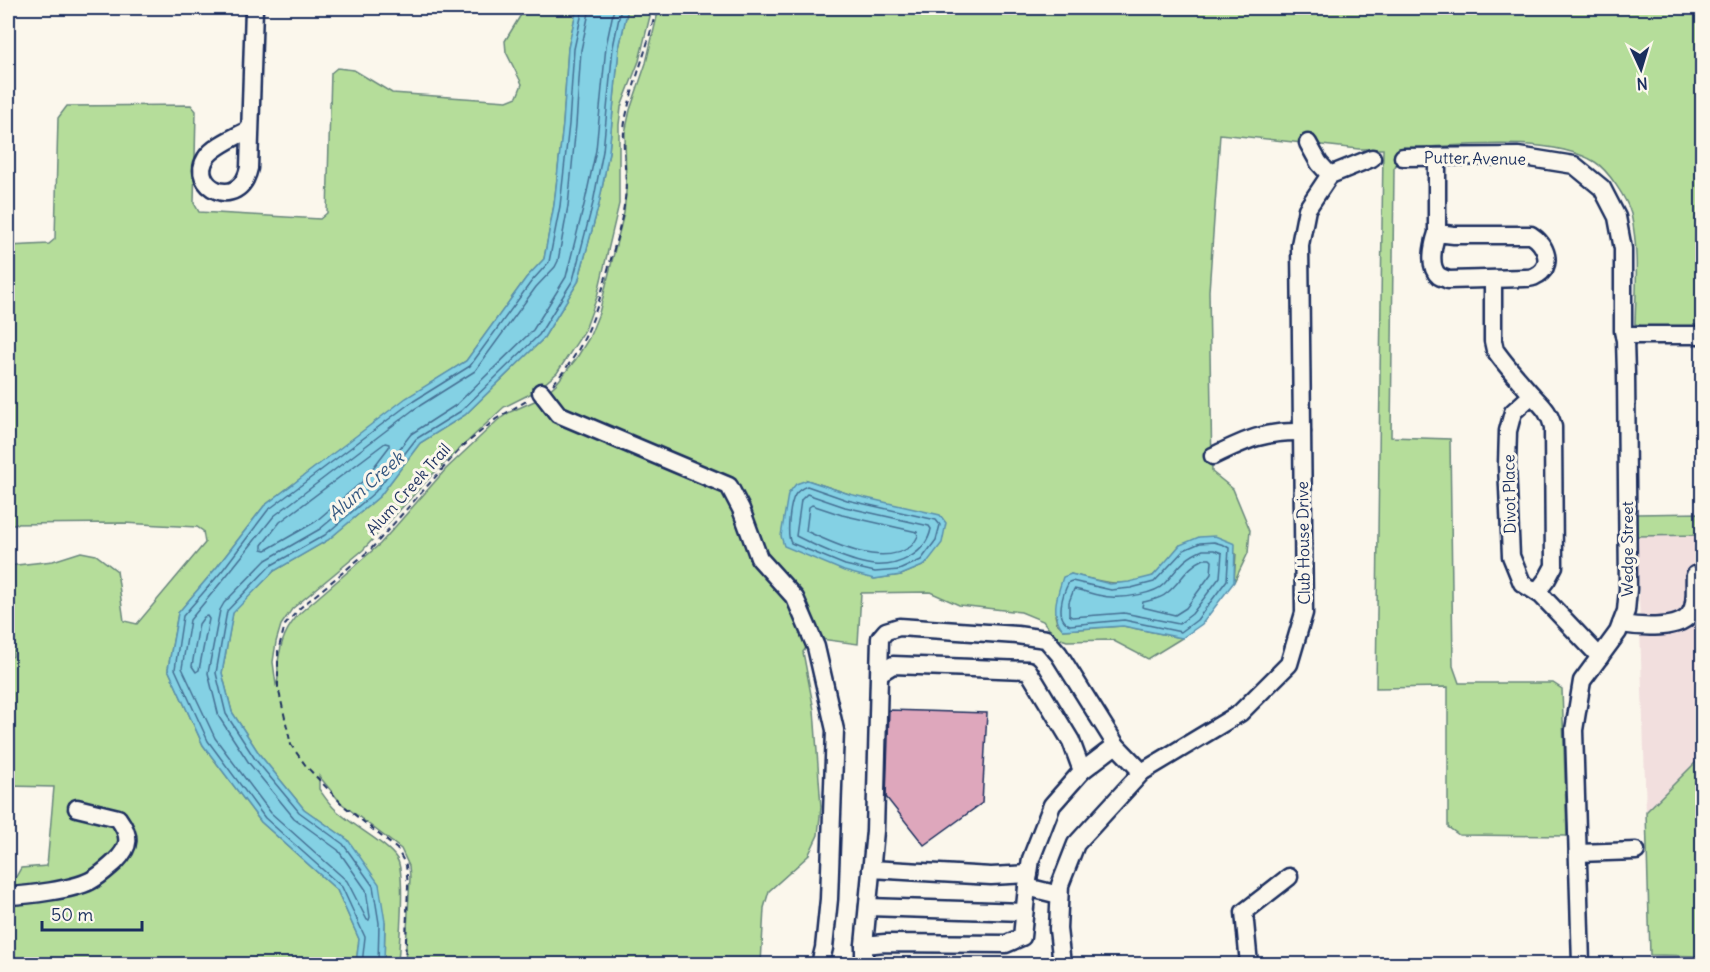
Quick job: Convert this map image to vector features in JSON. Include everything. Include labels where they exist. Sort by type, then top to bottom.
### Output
[{"type":"street","points":[[250,129],[254,8]]},
{"type":"street","points":[[1308,143],[1319,163],[1330,176],[1372,158]]},
{"type":"street","name":"Putter Avenue","points":[[1403,157],[1518,156],[1574,165],[1602,188],[1617,217],[1623,249],[1623,335]]},
{"type":"street","points":[[1437,157],[1437,233],[1433,244],[1433,267],[1439,276],[1448,280],[1525,278],[1536,276],[1544,269],[1547,258],[1544,248],[1539,240],[1531,235],[1437,233]]},
{"type":"street","name":"Club House Drive","points":[[1062,964],[1058,929],[1060,885],[1076,844],[1142,772],[1240,713],[1289,664],[1304,613],[1300,245],[1307,209],[1330,176]]},
{"type":"street","points":[[1492,280],[1495,350],[1550,416],[1553,427],[1554,566],[1537,592]]},
{"type":"street","points":[[1623,335],[1702,335]]},
{"type":"street","name":"Wedge Street","points":[[1581,964],[1574,730],[1582,681],[1618,632],[1626,611],[1628,589],[1626,374],[1623,335]]},
{"type":"street","points":[[541,392],[558,414],[729,486],[741,509],[759,558],[795,598],[816,647],[835,730],[829,899],[820,964]]},
{"type":"street","name":"Divot Place","points":[[1532,395],[1514,412],[1508,431],[1507,465],[1511,556],[1522,583],[1537,592],[1600,657]]},
{"type":"street","points":[[1213,456],[1250,438],[1282,431],[1302,432]]},
{"type":"street","points":[[1621,624],[1639,627],[1683,622],[1691,614],[1694,604],[1695,575]]},
{"type":"street","points":[[864,964],[875,831],[880,638],[886,631],[899,627],[1046,639],[1059,654],[1116,745],[1142,772]]},
{"type":"street","points":[[880,673],[893,665],[1028,670],[1071,741],[1082,771]]},
{"type":"street","points":[[864,945],[885,943],[1006,944],[1022,937],[1031,859],[1052,805],[1082,771],[1116,745]]},
{"type":"street","points":[[8,896],[22,896],[88,882],[105,872],[123,854],[128,844],[128,836],[118,818],[77,807]]},
{"type":"street","points":[[1578,853],[1636,851]]},
{"type":"street","points":[[872,868],[991,876],[1028,881],[1059,895]]},
{"type":"street","points":[[1250,964],[1244,912],[1289,877]]},
{"type":"street","points":[[868,907],[1024,912]]},
{"type":"path","name":"Alum Creek Trail","points":[[405,964],[408,886],[406,865],[397,849],[344,806],[306,766],[291,745],[278,687],[278,651],[285,624],[300,608],[371,549],[462,447],[496,418],[554,383],[575,357],[594,321],[614,249],[625,199],[625,125],[630,97],[653,27],[656,8]]},
{"type":"shaded area","points":[[1702,535],[1702,756],[1646,812],[1637,536]]},
{"type":"green space","points":[[525,8],[577,8],[568,48],[554,205],[544,259],[526,278],[466,361],[406,399],[264,506],[178,613],[168,669],[203,745],[261,822],[337,890],[359,939],[356,964],[8,964],[8,891],[21,868],[47,866],[54,787],[8,786],[8,659],[13,656],[11,640],[8,637],[8,566],[53,561],[81,552],[96,555],[117,571],[124,621],[137,624],[205,543],[203,531],[197,527],[123,523],[8,524],[8,246],[49,244],[55,239],[58,118],[67,106],[191,105],[196,111],[194,203],[199,212],[320,219],[327,213],[331,73],[337,68],[354,70],[392,93],[507,101],[517,97],[522,84],[506,52],[505,41]]},
{"type":"green space","points":[[628,8],[652,8],[639,61],[621,107],[619,204],[597,297],[585,330],[557,373],[536,391],[504,407],[432,475],[363,550],[292,609],[281,625],[276,642],[273,662],[276,685],[283,641],[291,624],[300,613],[380,544],[446,469],[498,420],[539,399],[556,384],[589,338],[599,313],[624,213],[625,133],[630,110],[646,63],[659,8],[1702,8],[1702,329],[1654,330],[1635,324],[1636,255],[1631,214],[1616,185],[1606,171],[1595,162],[1554,148],[1479,144],[1409,148],[1394,168],[1391,437],[1450,439],[1453,666],[1459,683],[1553,683],[1562,689],[1567,836],[1459,835],[1448,827],[1448,687],[1376,688],[1383,149],[1359,149],[1220,134],[1209,291],[1212,472],[1233,489],[1250,530],[1248,553],[1234,582],[1236,554],[1180,545],[1155,575],[1141,581],[1111,583],[1071,574],[1055,615],[1057,623],[1064,630],[1123,626],[1182,638],[1148,659],[1112,640],[1067,641],[1055,637],[1043,621],[1021,612],[959,605],[930,592],[861,593],[858,644],[813,638],[803,652],[814,710],[821,807],[818,835],[808,856],[769,891],[764,908],[761,964],[405,964],[409,866],[401,849],[341,803],[319,776],[319,789],[331,805],[392,853],[400,867],[402,893],[398,964],[384,964],[385,922],[348,840],[304,809],[260,755],[232,712],[222,673],[233,612],[274,571],[328,540],[380,496],[420,443],[465,415],[543,339],[578,282],[599,204],[609,152],[619,48]],"holes":[[[807,480],[849,494],[925,565],[901,575],[874,579]]]},
{"type":"green space","points":[[1702,513],[1702,535],[1637,536],[1637,514]]},
{"type":"green space","points":[[1702,756],[1702,956],[1650,955],[1646,812]]},
{"type":"water","name":"Alum Creek","points":[[577,8],[628,8],[619,48],[609,152],[599,204],[578,282],[543,339],[465,415],[420,443],[380,496],[328,540],[274,571],[233,613],[222,673],[232,712],[260,755],[304,809],[348,840],[379,884],[385,922],[384,964],[356,964],[359,939],[337,890],[261,822],[203,745],[168,669],[178,613],[264,506],[406,398],[466,361],[526,278],[544,259],[554,205],[568,48]]},
{"type":"water","points":[[807,480],[849,494],[940,515],[946,523],[942,543],[925,565],[901,575],[874,579],[844,571],[784,546],[781,536],[788,494],[796,484]]},
{"type":"water","points":[[1215,536],[1235,544],[1234,582],[1202,624],[1182,638],[1123,626],[1063,630],[1059,624],[1056,605],[1063,577],[1071,574],[1110,584],[1153,576],[1180,545],[1199,537]]},
{"type":"building","points":[[889,710],[987,713],[982,803],[924,845],[886,797]]}]
